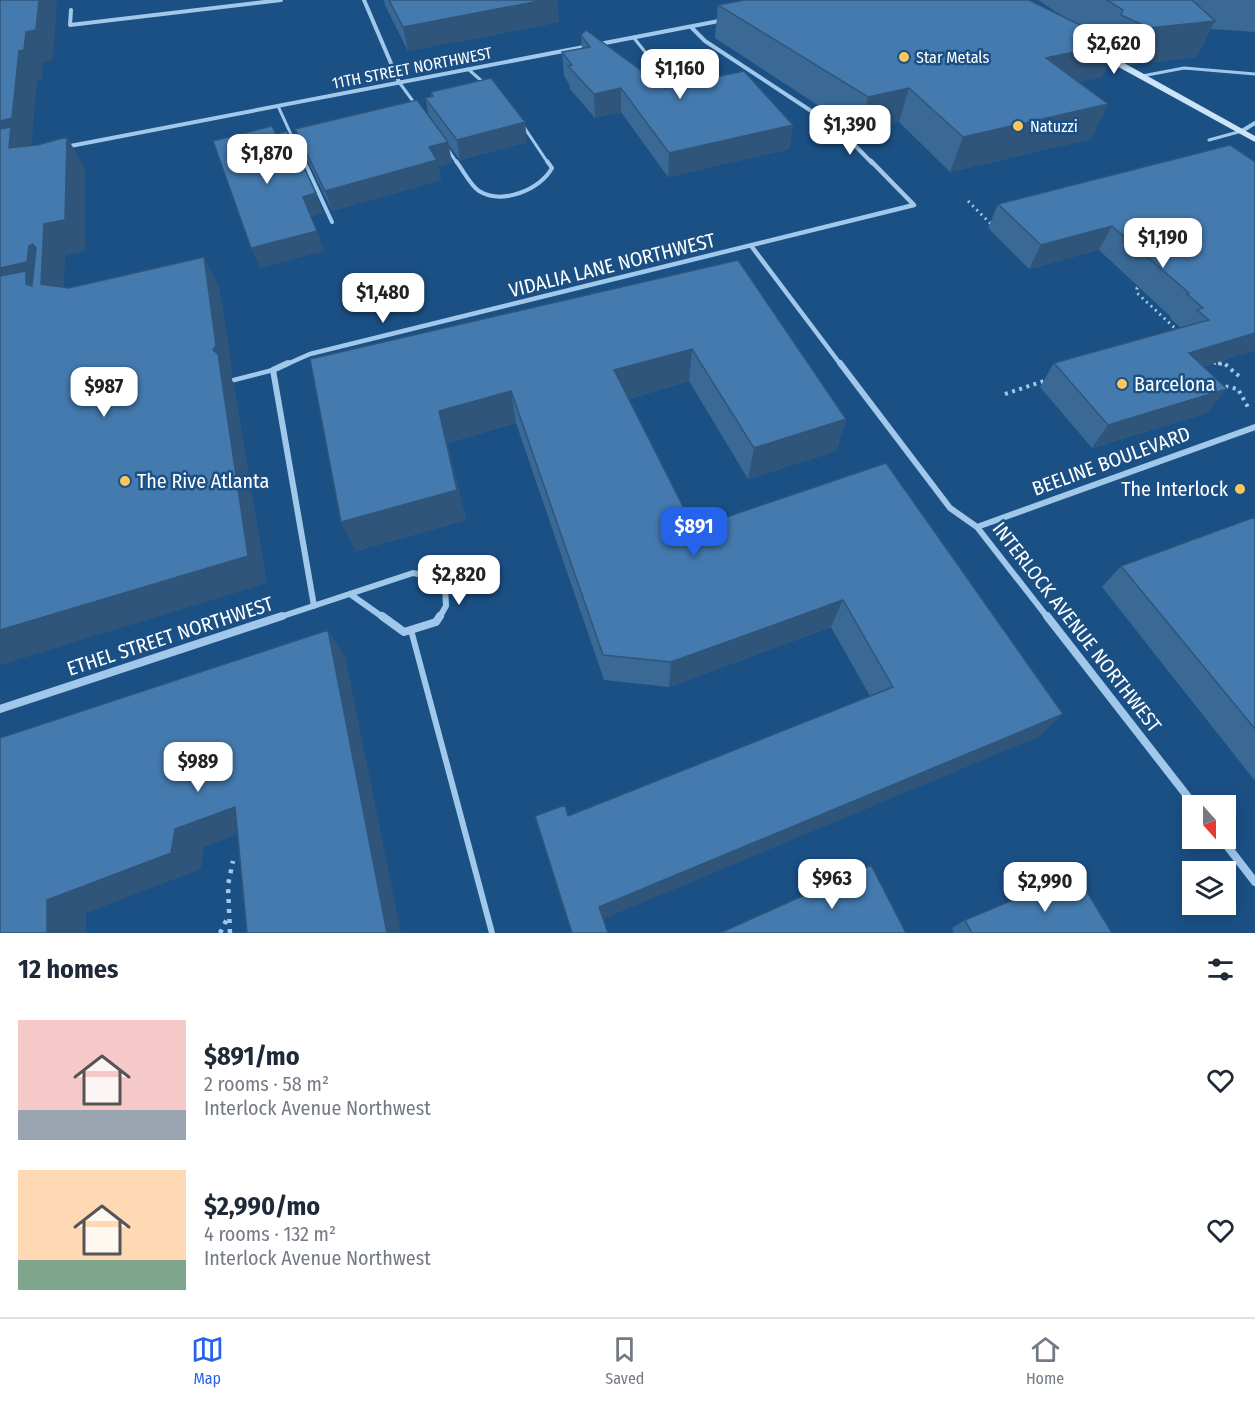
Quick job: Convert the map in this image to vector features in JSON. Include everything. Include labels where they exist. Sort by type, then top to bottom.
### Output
[{"type":"main road","points":[[1092,49],[1255,139]]},
{"type":"street","points":[[71,10],[70,25],[281,0]]},
{"type":"street","points":[[364,0],[399,82]]},
{"type":"street","name":"11TH STREET NORTHWEST","points":[[56,149],[735,18]]},
{"type":"street","name":"VIDALIA LANE NORTHWEST","points":[[273,370],[310,354],[752,247],[914,205],[840,130],[705,41],[691,27]]},
{"type":"street","points":[[1242,131],[1255,123]]},
{"type":"street","name":"INTERLOCK AVENUE NORTHWEST","points":[[752,247],[950,508],[977,527],[1186,795]]},
{"type":"street","points":[[273,370],[314,606]]},
{"type":"street","name":"BEELINE BOULEVARD","points":[[977,527],[1255,427]]},
{"type":"street","name":"ETHEL STREET NORTHWEST","points":[[0,709],[413,573],[434,577],[445,587],[446,606],[436,622],[411,630]]},
{"type":"street","points":[[350,594],[404,632],[411,630]]},
{"type":"street","points":[[1230,849],[1255,882]]},
{"type":"lane","points":[[634,38],[669,82]]},
{"type":"lane","points":[[1142,76],[1156,70],[1177,68],[1255,74]]},
{"type":"lane","points":[[468,69],[491,88]]},
{"type":"lane","points":[[399,82],[421,112]]},
{"type":"lane","points":[[278,106],[332,222]]},
{"type":"lane","points":[[442,141],[477,190],[483,194],[503,197],[539,185],[550,175],[552,168],[515,115]]},
{"type":"lane","points":[[1209,140],[1242,131]]},
{"type":"lane","points":[[234,380],[273,370]]},
{"type":"lane","points":[[411,630],[492,933]]},
{"type":"path","points":[[969,201],[990,223],[1002,220]]},
{"type":"path","points":[[1152,281],[1141,284],[1137,288],[1137,293],[1181,334]]},
{"type":"path","points":[[1214,363],[1226,364],[1240,377]]},
{"type":"path","points":[[1005,393],[1048,380]]},
{"type":"path","points":[[1212,384],[1238,389],[1249,409]]},
{"type":"path","points":[[230,933],[228,885],[233,861]]},
{"type":"path","points":[[220,933],[229,917]]},
{"type":"building","points":[[0,0],[39,0],[36,30],[26,32],[24,50],[19,51],[12,118],[0,121]]},
{"type":"building","points":[[389,0],[544,0],[403,27]]},
{"type":"building","name":"Star Metals","points":[[745,0],[1029,0],[1117,43],[1046,58],[1108,104],[963,137],[909,88],[868,97],[718,5]]},
{"type":"building","points":[[1107,0],[1192,0],[1215,21],[1149,28],[1121,15],[1123,10]]},
{"type":"building","points":[[586,30],[665,88],[744,71],[793,125],[669,153],[621,88],[594,94],[568,66],[572,65],[562,52],[590,47],[581,35]]},
{"type":"building","points":[[491,78],[525,122],[457,140],[425,98],[433,96],[431,92]]},
{"type":"building","points":[[417,100],[448,142],[429,147],[437,160],[325,191],[295,129]]},
{"type":"building","points":[[272,126],[276,134],[287,131],[316,193],[303,197],[317,231],[251,248],[213,141]]},
{"type":"building","name":"The Rive Atlanta","points":[[11,127],[9,148],[37,145],[67,137],[65,220],[44,224],[41,284],[69,288],[204,257],[216,345],[213,350],[218,354],[248,556],[0,630],[0,276],[26,271],[26,284],[32,286],[36,248],[33,244],[29,246],[27,262],[0,268],[0,129]]},
{"type":"building","points":[[1230,145],[1255,162],[1255,333],[1189,353],[1227,389],[1108,425],[1054,363],[1209,320],[1197,310],[1203,308],[1187,294],[1189,293],[1112,226],[1041,245],[998,204]]},
{"type":"building","points":[[738,260],[846,419],[754,448],[692,349],[614,370],[694,528],[886,463],[1063,714],[599,907],[608,933],[572,933],[535,816],[565,805],[568,816],[893,687],[843,600],[671,662],[603,655],[511,391],[439,411],[457,490],[341,522],[310,359]]},
{"type":"building","points":[[1255,517],[1255,729],[1121,566]]},
{"type":"building","points":[[328,630],[387,933],[247,933],[235,807],[175,829],[171,853],[47,900],[47,933],[0,933],[0,738]]},
{"type":"building","points":[[871,865],[906,933],[720,933]]},
{"type":"building","points":[[1076,874],[1112,933],[972,933],[965,920]]},
{"type":"place","name":"Star Metals","points":[[904,57]]},
{"type":"place","name":"Natuzzi","points":[[1018,126]]},
{"type":"place","name":"Barcelona","points":[[1122,384]]},
{"type":"place","name":"The Rive Atlanta","points":[[125,481]]},
{"type":"place","name":"The Interlock","points":[[1240,489]]}]
